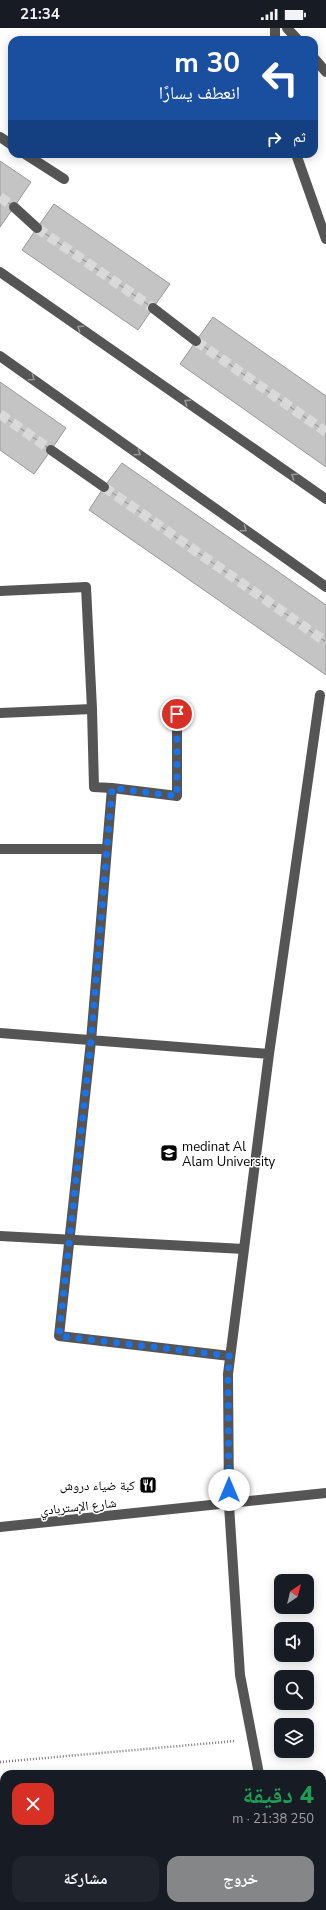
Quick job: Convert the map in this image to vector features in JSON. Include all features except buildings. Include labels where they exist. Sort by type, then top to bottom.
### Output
[{"type":"street","points":[[288,28],[295,36]]},
{"type":"street","points":[[318,63],[326,72]]},
{"type":"street","points":[[31,158],[64,179]]},
{"type":"street","points":[[297,158],[326,239]]},
{"type":"street","points":[[14,207],[37,228]]},
{"type":"street","points":[[0,272],[326,498]]},
{"type":"street","points":[[153,308],[196,341]]},
{"type":"street","points":[[0,356],[326,587]]},
{"type":"street","points":[[51,450],[104,487]]},
{"type":"street","points":[[0,591],[86,587],[94,787],[177,796],[177,714]]},
{"type":"street","points":[[258,1770],[240,1675],[229,1505],[228,1374],[269,1054],[320,695]]},
{"type":"street","points":[[0,713],[92,709]]},
{"type":"street","points":[[112,788],[91,1041],[59,1336],[230,1356]]},
{"type":"street","points":[[0,849],[107,849]]},
{"type":"street","points":[[0,1033],[269,1054]]},
{"type":"street","points":[[0,1236],[244,1249]]},
{"type":"street","name":"شارع الإستربادي","points":[[0,1527],[229,1505],[326,1493]]},
{"type":"path","points":[[0,1762],[252,1739]]},
{"type":"tunnel","points":[[0,197],[14,207]]},
{"type":"tunnel","points":[[37,228],[153,308]]},
{"type":"tunnel","points":[[196,341],[326,432]]},
{"type":"tunnel","points":[[0,414],[51,450]]},
{"type":"tunnel","points":[[104,487],[326,642]]},
{"type":"place","name":"medinat Al Alam University","points":[[169,1153]]},
{"type":"place","name":"كبة ضياء دروش","points":[[148,1485]]},
{"type":"route","points":[[177,714],[177,796],[112,788],[91,1041],[59,1336],[230,1356],[228,1374],[229,1490]]}]
